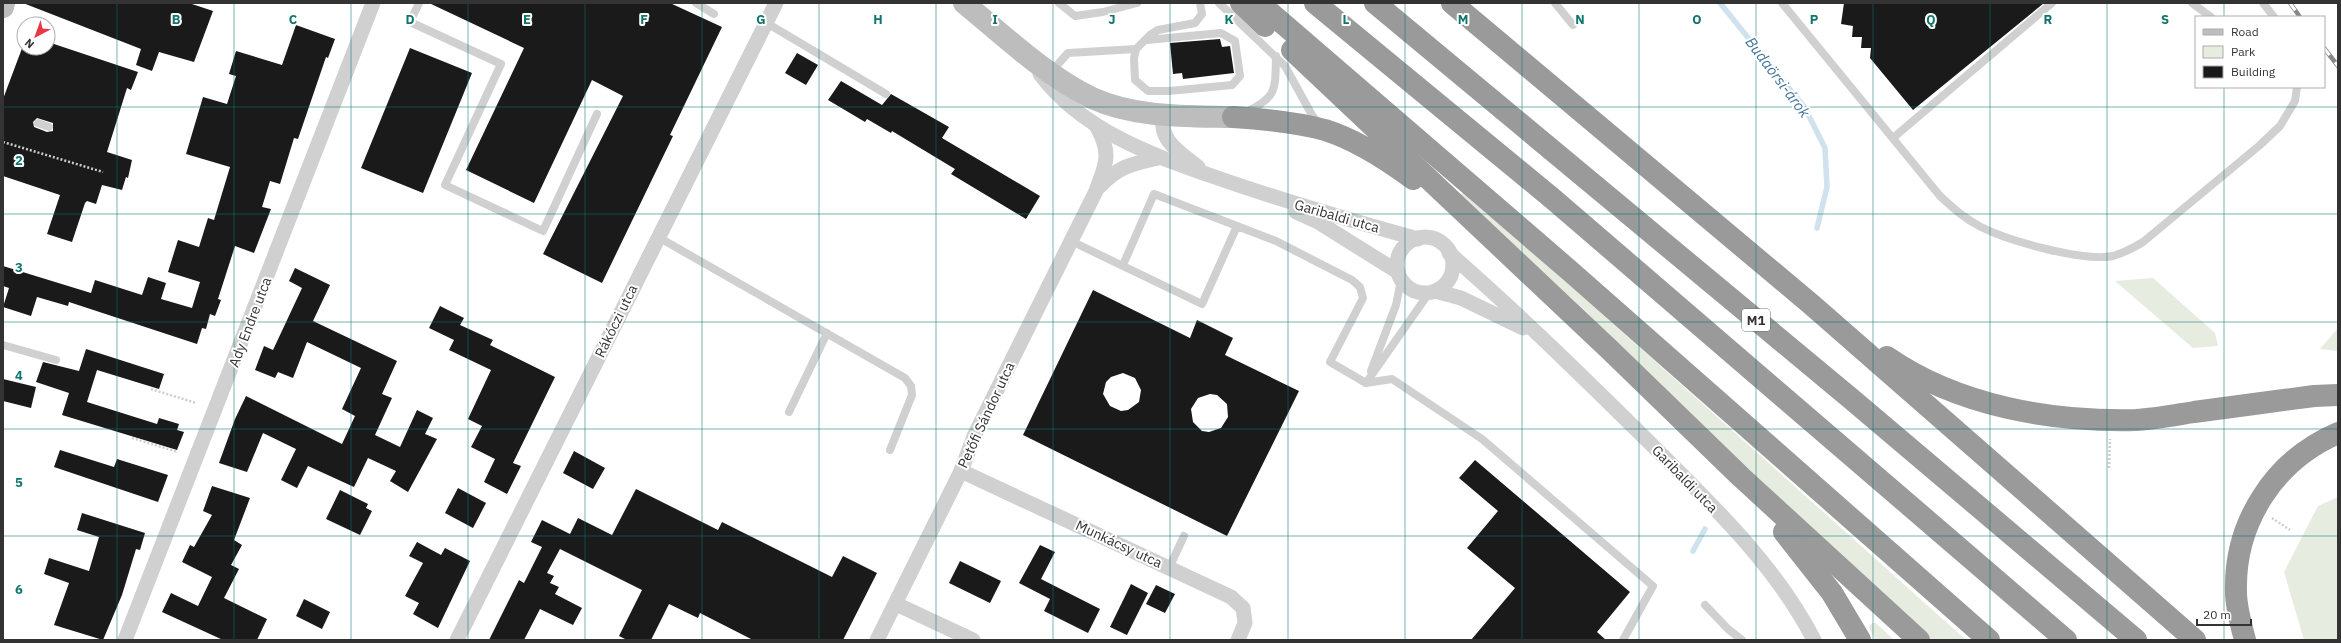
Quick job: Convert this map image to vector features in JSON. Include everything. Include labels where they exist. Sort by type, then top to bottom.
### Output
[{"type":"highway","points":[[1241,3],[1385,136],[1483,231],[1610,350],[1741,478],[1919,640]]},
{"type":"highway","points":[[1259,3],[1570,271],[1989,640]]},
{"type":"highway","points":[[1315,3],[1553,199],[2066,640]]},
{"type":"highway","name":"M1","points":[[1375,3],[1849,397],[2136,640]]},
{"type":"highway","points":[[1452,3],[1812,305],[2195,640]]},
{"type":"highway","points":[[1233,117],[1324,130],[1356,143],[1390,162],[1483,231]]},
{"type":"highway","points":[[1812,305],[1901,367],[1935,385],[1975,399],[2011,409],[2045,415],[2137,420],[2314,396],[2338,395]]},
{"type":"highway","points":[[2245,640],[2236,592],[2239,555],[2244,530],[2266,489],[2280,471],[2319,441],[2338,433]]},
{"type":"highway","points":[[1741,478],[1832,593],[1860,640]]},
{"type":"street","points":[[3,7],[4,3]]},
{"type":"street","name":"Ady Endre utca","points":[[125,640],[373,3]]},
{"type":"street","name":"Rákóczi utca","points":[[457,640],[765,22],[776,3]]},
{"type":"street","name":"Garibaldi utca","points":[[964,3],[1051,72],[1092,98],[1125,109],[1164,115],[1233,117]]},
{"type":"street","name":"Garibaldi utca","points":[[1022,50],[1050,85],[1097,127],[1158,158],[1256,192],[1418,239]]},
{"type":"street","name":"Garibaldi utca","points":[[1164,115],[1161,124],[1170,143],[1210,176]]},
{"type":"street","name":"Petőfi Sándor utca","points":[[877,640],[961,471],[975,434],[1096,191],[1107,154],[1105,141],[1097,127]]},
{"type":"street","name":"Petőfi Sándor utca","points":[[1096,191],[1112,173],[1127,165],[1158,158]]},
{"type":"street","name":"Garibaldi utca","points":[[1256,192],[1318,222],[1400,276]]},
{"type":"street","points":[[1418,239],[1433,239],[1445,247],[1449,252],[1452,264],[1451,275],[1445,284],[1432,292],[1410,289],[1400,276],[1397,265],[1401,251],[1406,245],[1418,239]]},
{"type":"street","name":"Garibaldi utca","points":[[1449,252],[1590,384],[1730,525],[1784,589],[1814,640]]},
{"type":"street","name":"Garibaldi utca","points":[[1432,292],[1461,298],[1537,335]]},
{"type":"street","name":"Munkácsy utca","points":[[961,471],[1231,597],[1243,608],[1245,622],[1238,640]]},
{"type":"street","points":[[896,604],[974,640]]},
{"type":"lane","points":[[419,3],[410,22],[501,64],[445,185],[543,231],[597,114]]},
{"type":"lane","points":[[696,3],[714,14]]},
{"type":"lane","points":[[1059,3],[1075,16],[1103,12],[1137,3]]},
{"type":"lane","points":[[1147,40],[1221,34],[1228,35],[1235,41],[1240,76],[1232,85],[1169,91],[1148,91],[1135,80],[1134,58],[1136,50],[1147,40],[1158,30],[1195,23],[1202,14],[1200,3]]},
{"type":"lane","points":[[1219,3],[1276,56],[1294,79],[1312,115],[1324,130]]},
{"type":"lane","points":[[1555,3],[1573,25]]},
{"type":"lane","points":[[1782,3],[1940,196],[1958,214],[1982,227],[2064,252],[2111,256],[2130,251],[2143,242],[2260,145],[2287,116],[2294,101],[2297,88]]},
{"type":"lane","points":[[1893,138],[2052,3]]},
{"type":"lane","points":[[2192,3],[2210,16]]},
{"type":"lane","points":[[2263,3],[2273,16]]},
{"type":"lane","points":[[765,22],[886,94]]},
{"type":"lane","points":[[1051,72],[1068,53],[1136,50]]},
{"type":"lane","points":[[1233,117],[1265,104],[1273,92],[1276,56]]},
{"type":"lane","points":[[38,123],[48,127]]},
{"type":"lane","points":[[1123,265],[1154,194],[1276,241],[1352,280],[1360,287],[1363,298],[1330,362],[1366,383],[1392,379],[1482,439],[1653,586],[1623,640]]},
{"type":"lane","points":[[1071,241],[1202,304],[1237,226]]},
{"type":"lane","points":[[658,237],[905,378],[911,386],[912,395],[890,450]]},
{"type":"lane","points":[[1366,383],[1396,305],[1400,276]]},
{"type":"lane","points":[[1366,383],[1432,292]]},
{"type":"lane","points":[[790,412],[827,333]]},
{"type":"lane","points":[[3,345],[56,360]]},
{"type":"lane","points":[[1169,568],[1184,536]]},
{"type":"lane","points":[[1705,605],[1728,629],[1742,640]]},
{"type":"path","points":[[3,142],[103,172]]},
{"type":"path","points":[[151,389],[196,403]]},
{"type":"path","points":[[2109,468],[2111,419]]},
{"type":"path","points":[[132,438],[178,452]]},
{"type":"green space","points":[[1465,191],[1966,640],[1929,640],[1870,590],[1583,309],[1460,195]]},
{"type":"green space","points":[[2153,278],[2215,333],[2218,346],[2193,348],[2115,281]]},
{"type":"green space","points":[[2338,328],[2338,351],[2320,349]]},
{"type":"green space","points":[[2338,497],[2338,640],[2304,640],[2284,572],[2318,506]]},
{"type":"green space","points":[[1872,623],[1876,623],[1894,640],[1875,640],[1869,627]]},
{"type":"building","points":[[23,3],[189,3],[213,11],[194,62],[159,52],[152,71],[136,65],[141,49]]},
{"type":"building","points":[[429,3],[670,3],[722,27],[670,135],[673,136],[602,283],[543,254],[623,96],[592,80],[534,203],[466,170],[524,48]]},
{"type":"building","points":[[1844,3],[2044,3],[1913,110],[1870,58],[1871,48],[1861,48],[1862,37],[1852,37],[1853,26],[1841,24]]},
{"type":"building","points":[[296,25],[335,39],[328,58],[326,57],[298,139],[294,138],[280,184],[270,181],[262,207],[271,209],[254,253],[235,246],[218,299],[221,300],[215,316],[210,314],[206,329],[202,328],[197,344],[69,302],[68,306],[37,297],[31,316],[3,307],[9,288],[3,286],[3,266],[91,293],[95,280],[142,295],[148,277],[166,283],[161,299],[192,308],[200,282],[168,272],[178,240],[199,247],[208,218],[214,220],[230,167],[186,154],[203,97],[227,104],[236,76],[229,74],[236,51],[282,65]]},
{"type":"building","points":[[1220,39],[1222,47],[1230,46],[1234,73],[1183,79],[1182,73],[1173,74],[1170,43]]},
{"type":"building","points":[[56,45],[138,72],[131,90],[127,88],[107,152],[132,160],[128,178],[126,177],[122,190],[102,185],[96,204],[87,201],[85,203],[72,242],[47,234],[60,195],[3,176],[3,99],[19,56],[56,56]],"holes":[[[37,118],[53,123],[53,131],[47,132],[34,127],[33,122]]]},
{"type":"building","points":[[410,48],[472,73],[423,193],[361,168]]},
{"type":"building","points":[[797,53],[818,65],[806,85],[785,73]]},
{"type":"building","points":[[841,81],[882,105],[891,94],[949,127],[942,138],[1040,196],[1026,219],[951,174],[955,169],[892,131],[891,133],[867,119],[865,122],[828,100]]},
{"type":"building","points":[[295,268],[330,285],[313,321],[397,361],[382,394],[392,398],[375,435],[400,447],[417,410],[433,418],[425,434],[437,439],[408,492],[390,481],[396,471],[368,458],[354,487],[308,466],[297,488],[281,480],[296,449],[263,433],[247,472],[219,463],[235,419],[246,396],[342,444],[355,416],[342,409],[361,368],[307,342],[293,378],[278,372],[275,378],[255,370],[264,346],[273,350],[302,288],[289,281]]},
{"type":"building","points":[[1093,290],[1190,338],[1197,320],[1233,338],[1225,355],[1299,391],[1227,536],[1023,435]],"holes":[[[1123,373],[1135,378],[1141,390],[1139,402],[1128,410],[1121,411],[1110,406],[1103,394],[1106,382],[1111,377]],[[1210,394],[1217,395],[1227,404],[1228,417],[1221,428],[1209,432],[1202,431],[1193,422],[1191,409],[1198,398]]]},
{"type":"building","points":[[440,306],[464,318],[460,325],[493,340],[490,345],[555,377],[513,463],[521,466],[507,494],[484,482],[495,459],[471,447],[482,426],[468,419],[491,370],[449,350],[454,340],[429,328]]},
{"type":"building","points":[[86,349],[164,374],[159,389],[97,370],[87,402],[157,424],[159,418],[179,424],[177,430],[184,432],[177,450],[62,415],[69,393],[36,382],[43,362],[79,371]]},
{"type":"building","points":[[3,379],[36,387],[31,408],[3,401]]},
{"type":"building","points":[[60,450],[114,467],[117,459],[168,475],[158,502],[54,467]]},
{"type":"building","points":[[574,451],[605,468],[593,489],[563,473]]},
{"type":"building","points":[[1475,460],[1630,592],[1597,632],[1606,640],[1471,640],[1515,588],[1467,548],[1498,511],[1459,478]]},
{"type":"building","points":[[212,486],[250,498],[234,540],[242,545],[231,565],[239,569],[224,598],[267,619],[257,640],[223,640],[162,612],[171,593],[198,606],[212,577],[182,562],[190,545],[194,547],[212,515],[203,511]]},
{"type":"building","points":[[458,488],[486,503],[473,528],[445,513]]},
{"type":"building","points":[[636,489],[718,530],[722,522],[832,577],[843,556],[877,573],[843,640],[753,640],[700,613],[698,618],[669,604],[651,640],[627,640],[619,636],[642,590],[560,549],[547,573],[554,576],[550,583],[559,587],[555,594],[582,608],[573,625],[540,609],[524,640],[489,640],[519,580],[524,583],[542,547],[531,542],[542,520],[570,534],[578,518],[612,535]]},
{"type":"building","points":[[340,490],[368,504],[366,508],[372,511],[360,535],[326,519]]},
{"type":"building","points":[[82,513],[145,533],[140,550],[136,549],[122,595],[103,640],[54,625],[69,583],[44,574],[49,558],[89,571],[99,537],[77,530]]},
{"type":"building","points":[[417,542],[441,555],[445,548],[470,561],[438,628],[413,614],[419,603],[405,596],[423,563],[409,556]]},
{"type":"building","points":[[1040,545],[1055,552],[1041,579],[1100,609],[1088,633],[1044,611],[1050,599],[1019,583]]},
{"type":"building","points":[[960,561],[1001,581],[990,603],[949,583]]},
{"type":"building","points":[[1131,584],[1148,593],[1127,635],[1110,627]]},
{"type":"building","points":[[1156,585],[1175,594],[1165,613],[1146,604]]},
{"type":"building","points":[[304,599],[330,612],[322,629],[296,616]]},
{"type":"waterway","name":"Budaörsi-árok","points":[[1720,3],[1805,108],[1825,148],[1827,187],[1817,228]]},
{"type":"waterway","points":[[1693,551],[1705,529]]},
{"type":"railway","points":[[2290,3],[2299,16]]},
{"type":"railway","points":[[2325,49],[2338,66]]}]
